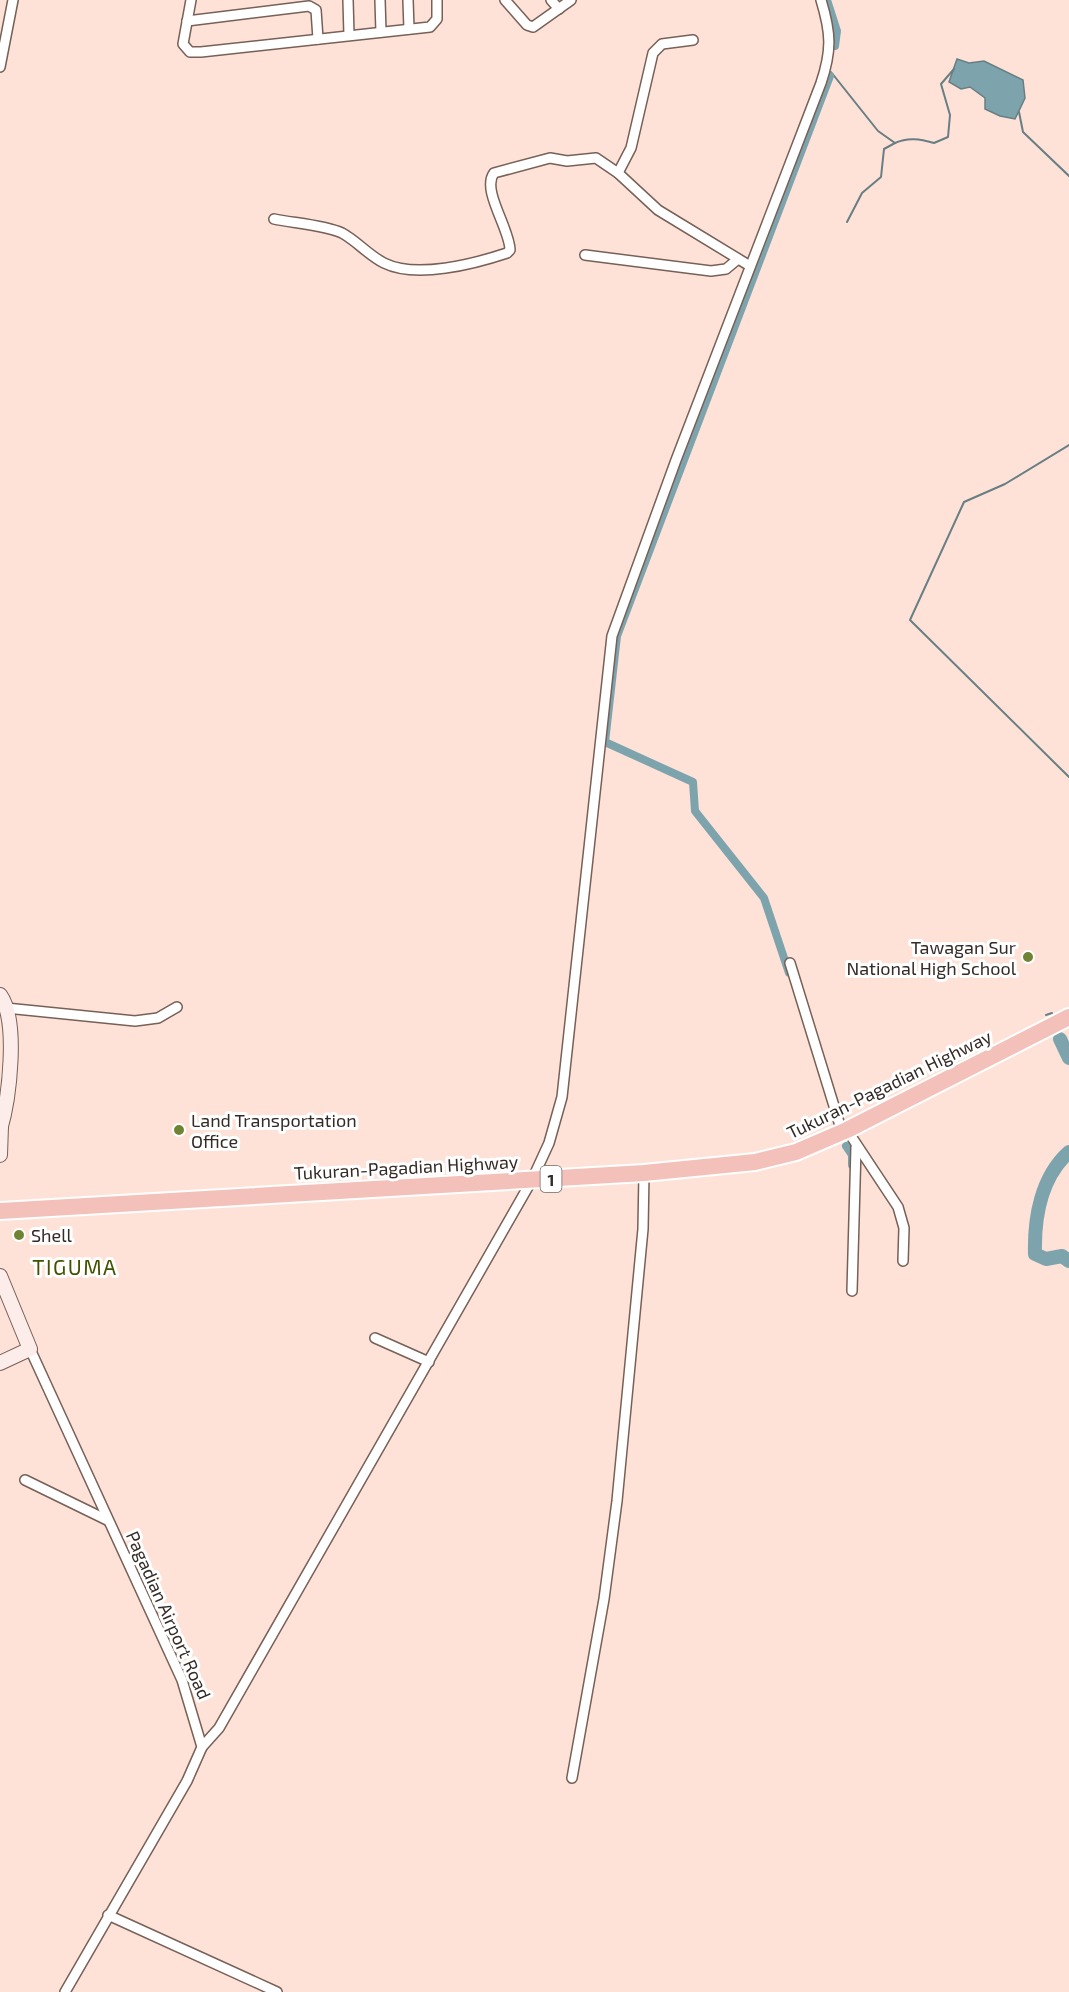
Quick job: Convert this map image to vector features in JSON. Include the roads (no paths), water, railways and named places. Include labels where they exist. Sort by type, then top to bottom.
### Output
[{"type":"highway","name":"Tukuran-Pagadian Highway","points":[[0,1211],[644,1173],[755,1162],[796,1152],[844,1131],[1069,1017]]},
{"type":"street","points":[[0,67],[13,0]]},
{"type":"street","points":[[191,0],[183,44],[190,52],[409,29],[435,23],[437,0]]},
{"type":"street","points":[[348,0],[349,35]]},
{"type":"street","points":[[380,0],[381,32]]},
{"type":"street","points":[[408,0],[409,29]]},
{"type":"street","points":[[505,0],[530,27],[536,26],[571,0]]},
{"type":"street","points":[[550,0],[559,9]]},
{"type":"street","points":[[65,1992],[108,1914],[187,1781],[202,1746],[219,1728],[429,1362],[532,1180],[549,1143],[562,1097],[612,636],[639,558],[829,59],[830,28],[821,0]]},
{"type":"street","points":[[187,21],[283,4],[313,7],[317,14],[318,39]]},
{"type":"street","points":[[618,173],[632,148],[654,53],[662,44],[693,40]]},
{"type":"street","points":[[274,219],[336,231],[390,266],[452,268],[495,257],[510,250],[490,185],[492,176],[501,169],[550,158],[567,161],[596,158],[618,173],[658,210],[750,266]]},
{"type":"street","points":[[585,255],[711,271],[726,269],[738,259]]},
{"type":"street","points":[[790,963],[844,1131],[902,1216],[903,1261]]},
{"type":"street","points":[[0,1155],[1,1128],[10,1062],[10,1024],[3,1001],[135,1021],[158,1018],[177,1007]]},
{"type":"street","points":[[852,1291],[856,1147]]},
{"type":"street","points":[[572,1778],[604,1599],[617,1502],[643,1229],[644,1173]]},
{"type":"street","name":"Pagadian Airport Road","points":[[0,1276],[30,1349],[107,1520],[182,1680],[202,1746]]},
{"type":"street","points":[[375,1338],[429,1362]]},
{"type":"street","points":[[0,1363],[30,1349]]},
{"type":"street","points":[[25,1480],[107,1520]]},
{"type":"street","points":[[108,1914],[277,1992]]},
{"type":"water","points":[[957,59],[969,63],[984,61],[1023,80],[1025,98],[1015,119],[1000,116],[985,109],[985,98],[970,87],[961,89],[949,82]]},
{"type":"waterway","points":[[827,0],[837,31],[835,46]]},
{"type":"waterway","points":[[895,143],[914,139],[934,143],[948,137],[950,115],[941,84],[954,69]]},
{"type":"waterway","points":[[831,72],[878,131],[895,143],[884,149],[881,177],[862,193],[847,222]]},
{"type":"waterway","points":[[789,973],[764,898],[695,811],[693,782],[605,742],[617,636],[830,76]]},
{"type":"waterway","points":[[1019,112],[1023,132],[1069,176]]},
{"type":"waterway","points":[[1069,445],[1005,484],[964,502],[910,620],[1069,777]]},
{"type":"waterway","points":[[1046,1015],[1052,1013]]},
{"type":"waterway","points":[[1060,1039],[1069,1058]]},
{"type":"waterway","points":[[846,1146],[852,1155],[852,1165]]},
{"type":"waterway","points":[[1069,1152],[1052,1173],[1041,1199],[1036,1226],[1035,1254],[1046,1259],[1062,1256],[1069,1261]]},
{"type":"place","name":"Tawagan Sur National High School","points":[[1028,957]]},
{"type":"place","name":"Land Transportation Office","points":[[179,1130]]},
{"type":"place","name":"Shell","points":[[19,1235]]},
{"type":"district","name":"TIGUMA","points":[[75,1266]]}]
